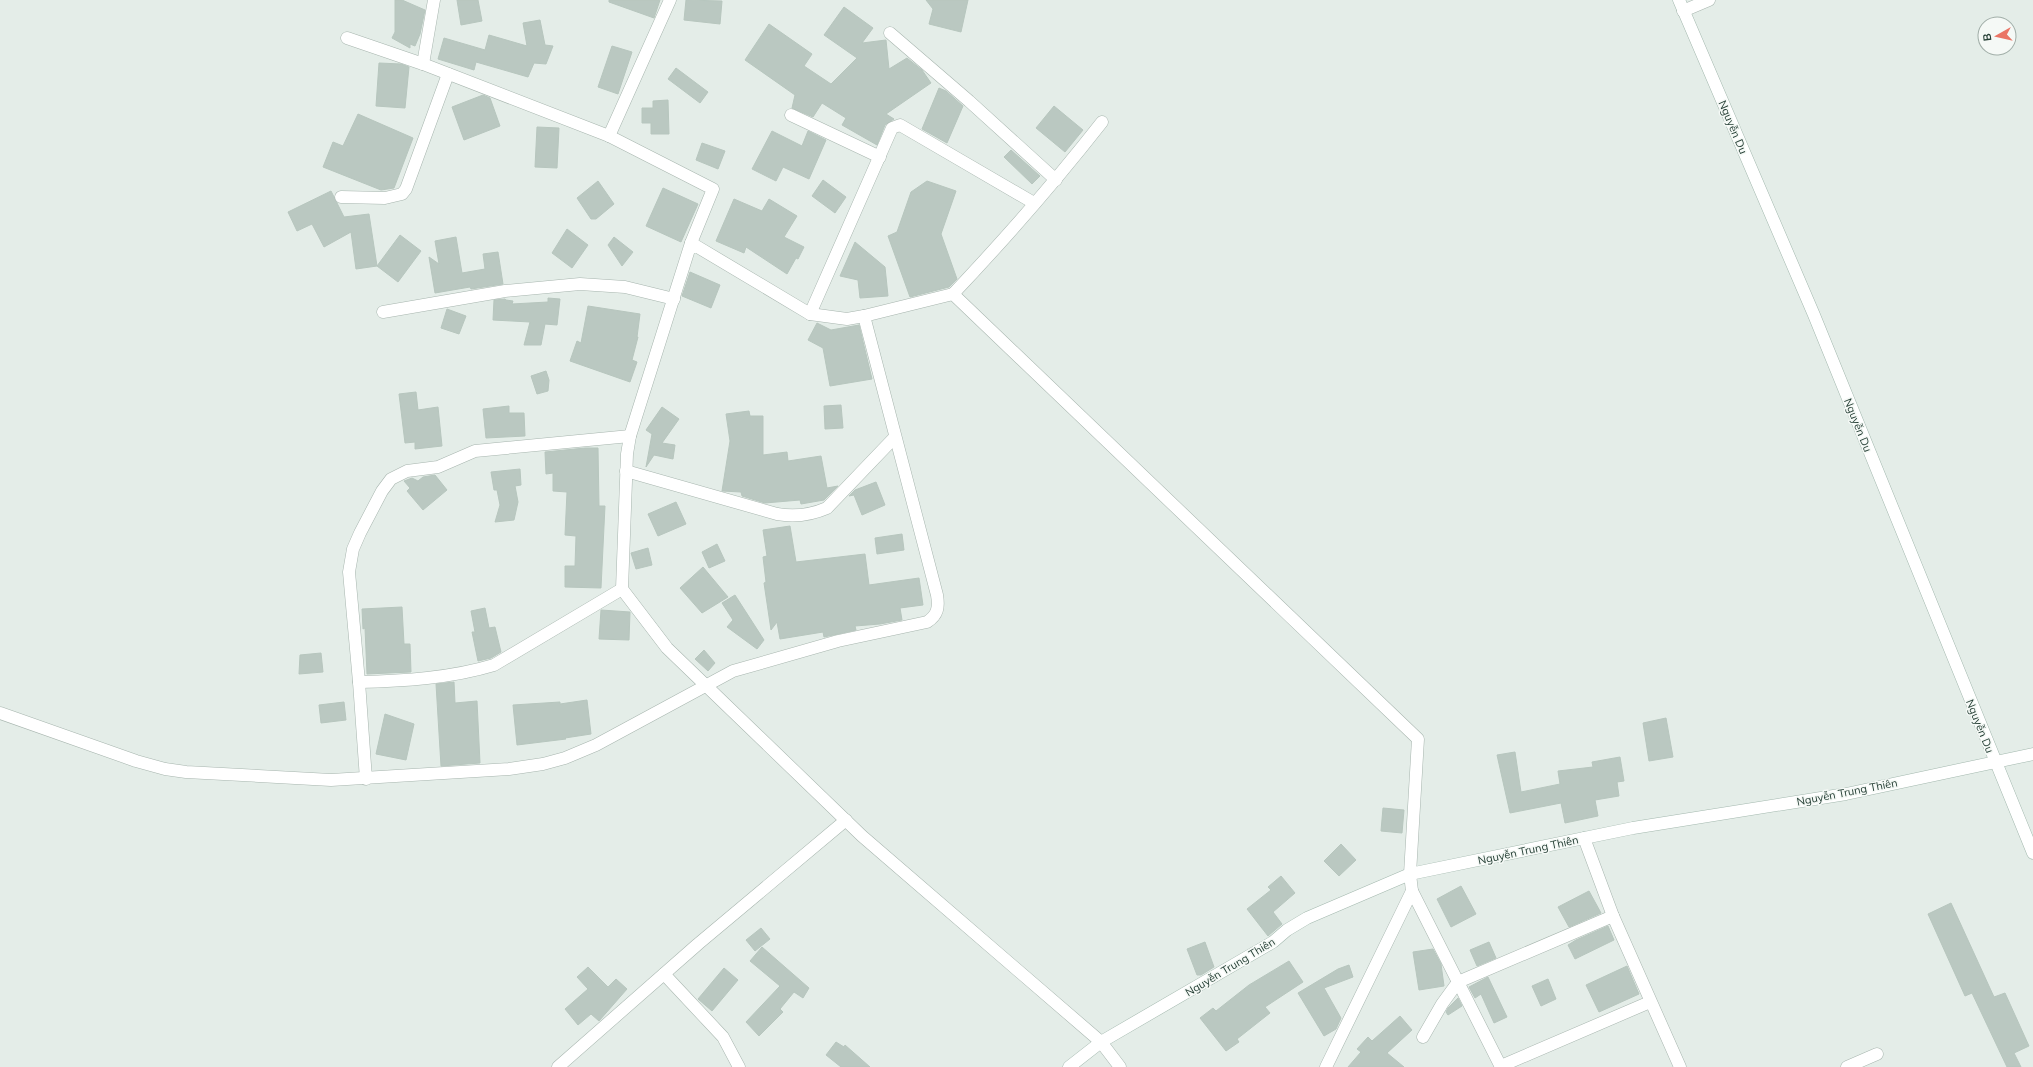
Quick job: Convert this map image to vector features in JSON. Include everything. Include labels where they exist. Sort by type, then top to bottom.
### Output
[{"type":"street","points":[[423,64],[434,0]]},
{"type":"street","points":[[609,136],[670,0]]},
{"type":"street","points":[[1681,6],[1709,0]]},
{"type":"street","name":"Nguyễn Du","points":[[1681,6],[1814,315],[1994,761],[2033,853]]},
{"type":"street","points":[[890,33],[969,101],[1056,180]]},
{"type":"street","points":[[347,38],[423,64],[609,136],[713,189],[692,243],[630,436],[626,471],[622,590],[667,648],[846,820],[1101,1042],[1120,1067]]},
{"type":"street","points":[[341,197],[385,198],[402,194],[406,189],[448,74]]},
{"type":"street","points":[[791,115],[880,157]]},
{"type":"street","points":[[692,243],[810,314],[847,319],[953,294],[987,259],[1034,203],[1056,180],[1102,122]]},
{"type":"street","points":[[810,314],[892,128],[900,125],[1034,203]]},
{"type":"street","points":[[382,312],[506,290],[573,284],[599,284],[625,287],[674,299]]},
{"type":"street","points":[[953,294],[1418,739],[1410,874],[1412,891],[1501,1066],[1650,1002]]},
{"type":"street","points":[[0,714],[136,762],[165,769],[331,780],[509,769],[551,762],[571,756],[596,745],[733,671],[838,641],[927,622],[938,612],[937,595],[894,437],[864,316]]},
{"type":"street","points":[[366,778],[349,572],[353,549],[360,533],[382,491],[391,479],[408,471],[438,468],[475,451],[630,436]]},
{"type":"street","points":[[626,471],[769,513],[801,515],[818,512],[827,508],[894,437]]},
{"type":"street","points":[[359,682],[405,680],[478,670],[494,664],[622,590]]},
{"type":"street","name":"Nguyễn Trung Thiên","points":[[1069,1067],[1101,1042],[1273,942],[1287,930],[1307,918],[1410,874],[1633,828],[1846,794],[1994,761],[2033,754]]},
{"type":"street","points":[[558,1067],[664,974],[846,820]]},
{"type":"street","points":[[1584,838],[1613,916],[1680,1067]]},
{"type":"street","points":[[1326,1067],[1412,891]]},
{"type":"street","points":[[1423,1037],[1442,1004],[1458,982],[1613,916]]},
{"type":"street","points":[[664,974],[723,1037],[739,1067]]},
{"type":"street","points":[[1847,1067],[1877,1054]]},
{"type":"building","points":[[395,0],[402,0],[425,10],[420,34],[415,46],[410,44],[410,48],[392,38],[395,32]]},
{"type":"building","points":[[457,0],[478,0],[482,21],[461,25]]},
{"type":"building","points":[[609,0],[660,0],[654,18],[609,2]]},
{"type":"building","points":[[686,0],[722,1],[720,24],[684,20]]},
{"type":"building","points":[[926,0],[968,0],[961,32],[929,24],[933,9]]},
{"type":"building","points":[[844,7],[873,28],[862,43],[886,40],[889,69],[907,58],[922,70],[931,83],[886,114],[894,119],[885,125],[877,145],[842,125],[846,118],[822,103],[813,117],[792,108],[795,95],[745,60],[769,24],[812,54],[804,66],[831,84],[857,58],[824,35]]},
{"type":"building","points":[[540,20],[545,45],[553,46],[546,64],[534,63],[528,77],[476,62],[474,70],[438,59],[444,38],[485,50],[489,35],[527,46],[523,23]]},
{"type":"building","points":[[612,46],[632,52],[618,94],[598,87]]},
{"type":"building","points":[[379,63],[401,64],[409,67],[405,108],[376,106]]},
{"type":"building","points":[[676,68],[708,92],[700,103],[668,79]]},
{"type":"building","points":[[939,88],[946,91],[963,106],[947,143],[922,129]]},
{"type":"building","points":[[483,95],[490,98],[500,126],[464,140],[452,107]]},
{"type":"building","points":[[668,100],[669,134],[651,134],[651,123],[642,123],[642,108],[653,108],[653,101]]},
{"type":"building","points":[[1054,106],[1083,130],[1065,152],[1036,128]]},
{"type":"building","points":[[358,114],[413,138],[394,188],[381,190],[323,167],[333,142],[343,146]]},
{"type":"building","points":[[537,127],[559,128],[557,168],[535,167]]},
{"type":"building","points":[[772,131],[802,146],[808,131],[826,140],[809,179],[783,167],[776,181],[752,169]]},
{"type":"building","points":[[702,143],[725,151],[718,169],[696,160]]},
{"type":"building","points":[[1011,150],[1040,176],[1032,184],[1004,157]]},
{"type":"building","points":[[823,180],[846,197],[835,213],[812,196]]},
{"type":"building","points":[[598,181],[614,204],[596,219],[591,219],[577,198]]},
{"type":"building","points":[[927,181],[956,191],[941,234],[957,279],[949,287],[910,297],[888,236],[897,232],[911,192]]},
{"type":"building","points":[[663,188],[698,204],[681,242],[646,226]]},
{"type":"building","points":[[331,191],[344,217],[369,214],[377,266],[356,269],[351,232],[324,247],[312,224],[297,231],[288,212]]},
{"type":"building","points":[[734,199],[762,211],[769,199],[797,216],[784,237],[804,247],[798,259],[796,258],[787,274],[746,247],[744,253],[716,241]]},
{"type":"building","points":[[567,229],[588,245],[572,268],[552,253]]},
{"type":"building","points":[[400,235],[421,251],[398,282],[377,266]]},
{"type":"building","points":[[456,237],[462,273],[485,269],[483,254],[498,252],[503,284],[471,289],[470,287],[435,293],[429,257],[439,264],[435,241]]},
{"type":"building","points":[[614,237],[633,252],[622,266],[608,245]]},
{"type":"building","points":[[855,242],[885,267],[888,296],[860,298],[858,280],[840,276]]},
{"type":"building","points":[[690,272],[720,285],[711,308],[682,296]]},
{"type":"building","points":[[548,298],[560,299],[557,325],[545,324],[541,345],[524,345],[530,322],[493,320],[494,300],[505,299],[513,301],[512,304],[548,302]]},
{"type":"building","points":[[588,306],[640,314],[638,337],[632,360],[637,362],[630,382],[570,361],[577,341],[581,343]]},
{"type":"building","points":[[447,309],[466,316],[459,334],[441,328]]},
{"type":"building","points":[[817,323],[831,330],[859,325],[872,379],[830,386],[823,348],[808,340]]},
{"type":"building","points":[[546,371],[549,380],[548,391],[537,394],[531,376]]},
{"type":"building","points":[[416,392],[418,410],[438,407],[442,446],[415,449],[415,442],[405,443],[399,394]]},
{"type":"building","points":[[841,405],[843,428],[825,429],[824,406]]},
{"type":"building","points":[[509,406],[509,413],[524,413],[525,436],[486,438],[483,409]]},
{"type":"building","points":[[662,407],[679,419],[662,443],[675,445],[673,459],[654,455],[646,467],[652,434],[646,430]]},
{"type":"building","points":[[749,411],[750,416],[763,416],[763,455],[787,452],[788,461],[821,456],[827,488],[838,486],[824,500],[801,504],[800,500],[765,503],[742,496],[741,492],[722,491],[730,441],[726,414]]},
{"type":"building","points":[[598,448],[599,506],[605,506],[601,588],[565,587],[565,566],[575,566],[576,536],[565,535],[567,492],[553,491],[553,473],[546,474],[545,452]]},
{"type":"building","points":[[520,469],[521,485],[515,486],[518,502],[514,520],[495,522],[500,505],[497,490],[494,490],[491,472]]},
{"type":"building","points":[[435,475],[447,490],[423,510],[407,491],[410,488],[404,481],[412,478],[418,481],[423,477]]},
{"type":"building","points":[[876,482],[885,505],[862,515],[854,495],[849,496],[855,490]]},
{"type":"building","points":[[676,502],[686,524],[658,536],[648,514]]},
{"type":"building","points":[[790,526],[796,562],[865,554],[869,585],[919,578],[923,605],[900,608],[902,620],[855,626],[856,630],[824,637],[823,632],[780,639],[777,622],[771,630],[764,583],[766,582],[763,557],[767,556],[763,530]]},
{"type":"building","points":[[902,534],[904,550],[877,554],[875,538]]},
{"type":"building","points":[[717,544],[725,561],[709,568],[702,552]]},
{"type":"building","points":[[648,548],[652,565],[636,569],[631,553]]},
{"type":"building","points":[[703,567],[728,597],[702,613],[680,588]]},
{"type":"building","points":[[735,595],[764,640],[757,649],[727,627],[733,620],[722,603]]},
{"type":"building","points":[[402,607],[404,644],[410,644],[411,672],[367,674],[365,628],[363,629],[362,609]]},
{"type":"building","points":[[485,608],[489,628],[495,627],[501,652],[491,658],[478,661],[472,632],[475,632],[471,611]]},
{"type":"building","points":[[601,610],[630,612],[629,640],[599,639]]},
{"type":"building","points":[[704,650],[715,663],[708,671],[695,659]]},
{"type":"building","points":[[321,653],[323,672],[299,674],[300,655]]},
{"type":"building","points":[[454,682],[455,703],[477,701],[480,763],[441,766],[436,684]]},
{"type":"building","points":[[587,700],[591,734],[565,738],[566,739],[517,745],[513,705],[560,702],[560,704]]},
{"type":"building","points":[[344,702],[346,720],[321,723],[319,705]]},
{"type":"building","points":[[385,714],[414,724],[406,760],[376,754]]},
{"type":"building","points":[[1666,718],[1673,757],[1649,761],[1643,723]]},
{"type":"building","points":[[1515,752],[1521,792],[1560,784],[1558,771],[1593,767],[1592,762],[1620,757],[1624,781],[1617,782],[1619,796],[1595,800],[1598,816],[1565,823],[1561,803],[1510,813],[1497,755]]},
{"type":"building","points":[[1383,808],[1404,810],[1402,833],[1381,831]]},
{"type":"building","points":[[1341,844],[1356,860],[1339,876],[1324,861]]},
{"type":"building","points":[[1281,876],[1295,893],[1273,912],[1282,924],[1268,936],[1247,909],[1271,890],[1268,887]]},
{"type":"building","points":[[1461,886],[1476,914],[1451,927],[1437,899]]},
{"type":"building","points":[[1589,891],[1601,913],[1569,927],[1558,907]]},
{"type":"building","points":[[1951,903],[1994,997],[2005,993],[2029,1046],[2014,1053],[2021,1067],[2007,1067],[1972,993],[1965,996],[1928,914]]},
{"type":"building","points":[[1608,926],[1614,940],[1575,959],[1568,945]]},
{"type":"building","points":[[761,928],[770,939],[755,951],[746,940]]},
{"type":"building","points":[[1205,942],[1214,967],[1201,975],[1197,975],[1187,949]]},
{"type":"building","points":[[1489,942],[1496,958],[1477,966],[1470,950]]},
{"type":"building","points":[[762,947],[809,988],[803,998],[794,992],[780,1009],[783,1012],[759,1036],[746,1022],[780,986],[750,961]]},
{"type":"building","points":[[1433,949],[1441,964],[1444,986],[1419,990],[1413,952]]},
{"type":"building","points":[[1289,961],[1303,982],[1265,1007],[1270,1013],[1237,1039],[1239,1042],[1226,1051],[1200,1018],[1213,1008],[1216,1011],[1249,985]]},
{"type":"building","points":[[1349,965],[1353,977],[1324,988],[1341,1018],[1336,1029],[1324,1036],[1298,993],[1338,969]]},
{"type":"building","points":[[1627,966],[1639,994],[1599,1012],[1586,985]]},
{"type":"building","points":[[588,967],[608,987],[616,979],[627,989],[599,1021],[591,1014],[578,1025],[565,1009],[588,989],[577,977]]},
{"type":"building","points":[[724,968],[738,980],[712,1011],[698,999]]},
{"type":"building","points":[[1488,977],[1507,1017],[1494,1023],[1481,994],[1475,998],[1469,987]]},
{"type":"building","points":[[1548,979],[1556,999],[1541,1006],[1532,986]]},
{"type":"building","points":[[1458,998],[1462,1006],[1448,1015],[1446,1012],[1448,1008]]},
{"type":"building","points":[[1400,1016],[1412,1030],[1387,1053],[1404,1067],[1348,1067],[1361,1052],[1357,1049],[1368,1037],[1372,1041]]},
{"type":"building","points":[[836,1042],[844,1047],[845,1045],[870,1067],[841,1067],[826,1055]]}]
